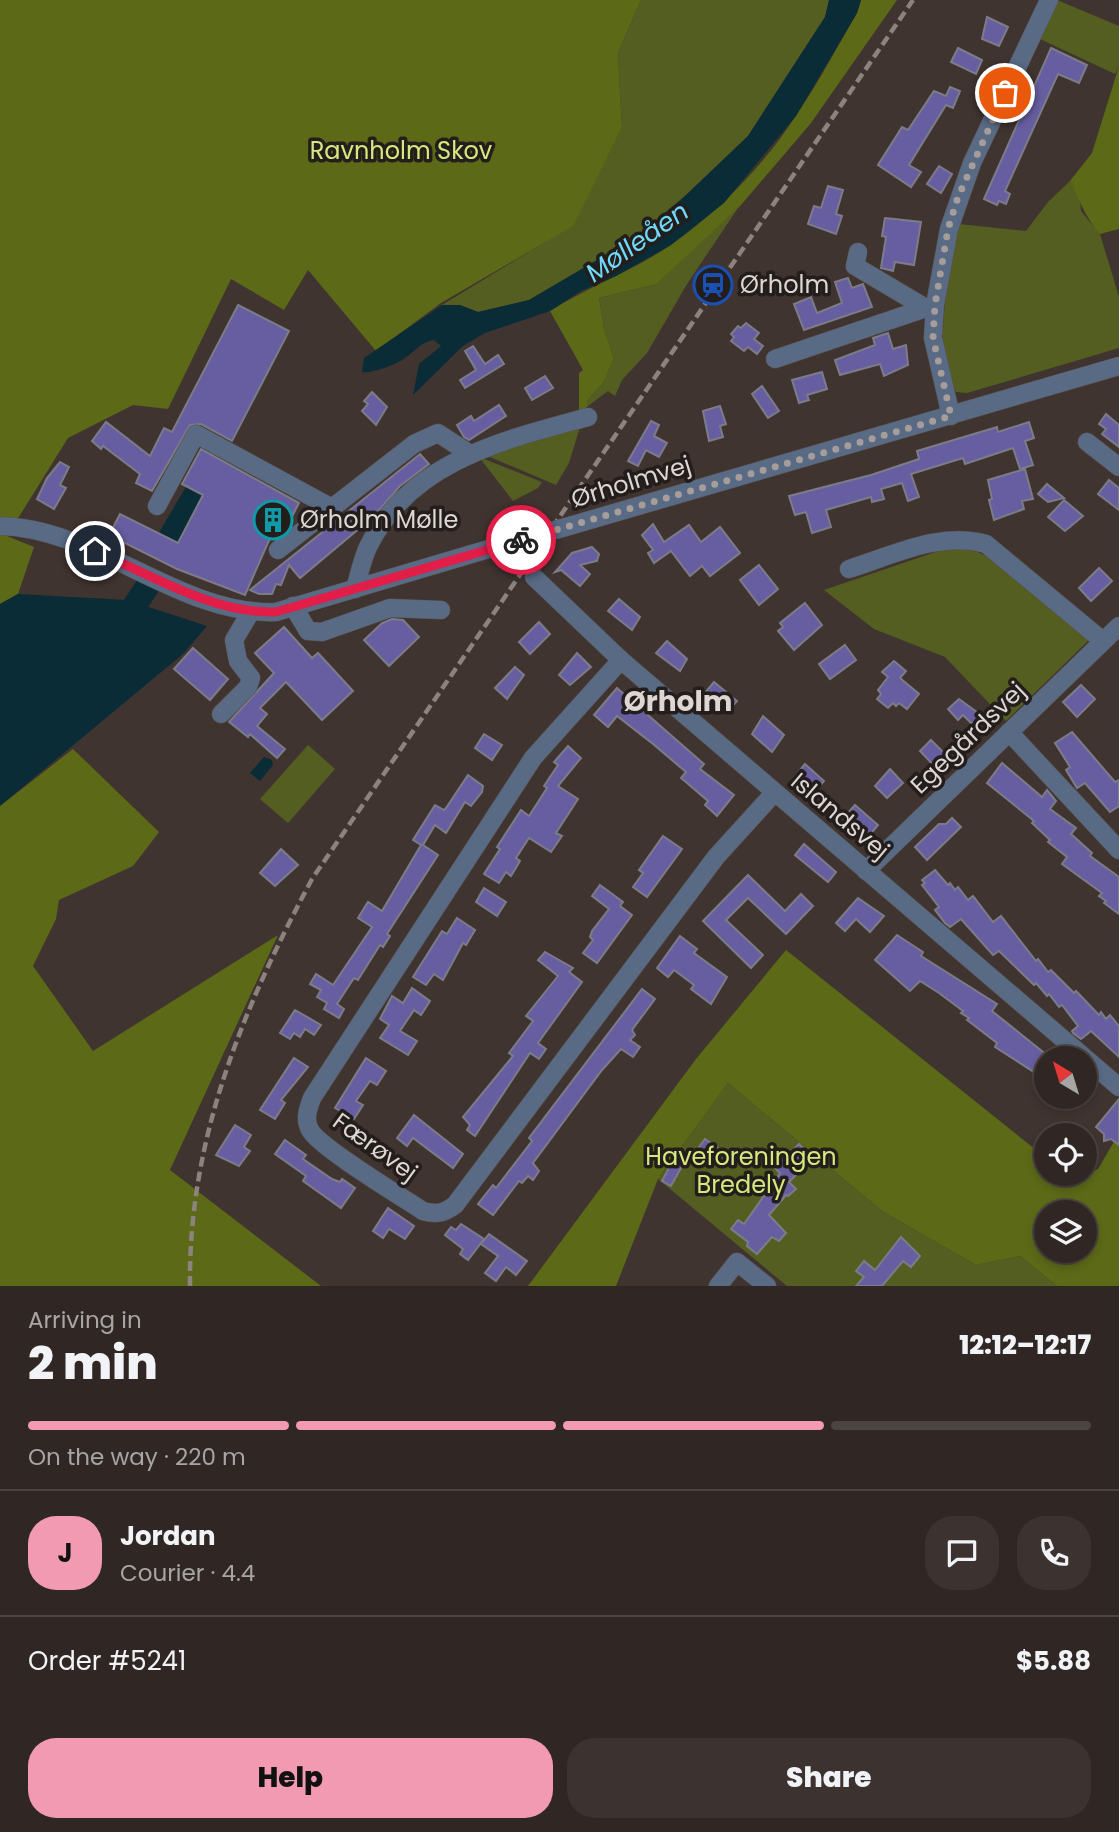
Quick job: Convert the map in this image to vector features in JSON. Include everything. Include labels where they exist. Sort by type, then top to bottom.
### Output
[{"type":"street","points":[[951,416],[933,338],[929,306],[958,197],[1049,0]]},
{"type":"street","points":[[859,252],[855,266],[929,306]]},
{"type":"street","points":[[775,359],[929,306]]},
{"type":"street","name":"Ørholmvej","points":[[0,526],[20,526],[78,544],[223,607],[250,613],[276,612],[1119,366]]},
{"type":"street","points":[[355,589],[368,548],[388,515],[434,471],[491,444],[588,417]]},
{"type":"street","points":[[278,550],[414,443],[438,432],[470,454]]},
{"type":"street","points":[[157,506],[196,433],[332,508]]},
{"type":"street","points":[[1087,442],[1119,467]]},
{"type":"street","points":[[849,569],[943,539],[964,538],[986,544],[1103,641]]},
{"type":"street","name":"Islandsvej","points":[[534,577],[621,660],[1119,1087]]},
{"type":"street","points":[[293,606],[308,631],[322,632],[390,608],[441,610]]},
{"type":"street","points":[[221,714],[248,687],[251,678],[238,661],[234,640],[250,613]]},
{"type":"street","name":"Egegårdsvej","points":[[866,871],[1119,626]]},
{"type":"street","name":"Færøvej","points":[[621,660],[533,758],[312,1098],[306,1114],[310,1130],[325,1144],[423,1211],[435,1214],[446,1212],[455,1205],[716,857],[774,793]]},
{"type":"street","points":[[1009,732],[1119,850]]},
{"type":"street","points":[[718,1286],[737,1262],[767,1286]]},
{"type":"green space","name":"Ravnholm Skov","points":[[0,0],[641,0],[618,53],[622,128],[573,226],[441,303],[376,351],[308,270],[284,310],[231,279],[168,409],[133,405],[68,438],[7,536],[34,547],[18,594],[0,604]]},
{"type":"green space","points":[[641,0],[829,0],[825,17],[748,136],[638,236],[529,300],[478,312],[460,305],[442,305],[573,225],[622,128],[618,53]]},
{"type":"green space","points":[[861,0],[897,0],[811,123],[741,205],[657,284],[599,298],[604,329],[614,359],[603,383],[587,401],[588,406],[579,414],[579,373],[583,370],[550,311],[672,244],[707,217],[740,185],[771,150],[805,102],[857,13]]},
{"type":"green space","points":[[1057,0],[1119,26],[1119,66],[1115,74],[1040,39]]},
{"type":"green space","points":[[1119,66],[1119,229],[1100,234],[1070,181],[1092,153]]},
{"type":"green space","points":[[1070,181],[1080,200],[1081,211],[1100,234],[1119,297],[1119,348],[967,393],[956,392],[948,375],[943,333],[947,286],[959,224],[1026,231],[1048,202]]},
{"type":"green space","points":[[740,205],[687,284],[647,353],[622,380],[615,396],[608,391],[588,406],[587,401],[603,383],[614,359],[604,329],[599,298],[657,284]]},
{"type":"green space","points":[[580,427],[569,463],[556,485],[483,454]]},
{"type":"green space","points":[[479,457],[542,482],[538,488],[513,501]]},
{"type":"green space","points":[[950,547],[967,547],[986,556],[1089,640],[1006,721],[945,657],[874,629],[824,590]]},
{"type":"green space","points":[[308,745],[335,769],[288,823],[260,799]]},
{"type":"green space","points":[[73,749],[159,832],[133,866],[59,900],[56,919],[33,966],[93,1051],[278,935],[170,1170],[321,1286],[0,1286],[0,806]]},
{"type":"green space","points":[[786,950],[1034,1148],[1034,1186],[1097,1186],[1097,1170],[1119,1133],[1119,1286],[1057,1286],[1020,1256],[976,1265],[882,1211],[728,1083],[658,1179],[616,1286],[528,1286],[696,1059]]},
{"type":"green space","name":"Haveforeningen Bredely","points":[[728,1083],[882,1211],[976,1265],[1020,1256],[1057,1286],[787,1286],[658,1179]]},
{"type":"water","points":[[829,0],[861,0],[857,13],[796,116],[724,203],[671,245],[616,276],[581,291],[550,311],[485,333],[463,346],[413,395],[419,364],[441,346],[434,340],[391,366],[362,372],[364,358],[442,305],[460,305],[478,312],[529,300],[638,236],[748,136],[825,17]]},
{"type":"water","points":[[18,594],[127,600],[207,626],[183,654],[0,806],[0,604]]},
{"type":"water","points":[[264,757],[272,760],[273,765],[260,781],[250,773]]},
{"type":"building","points":[[987,17],[1008,27],[999,46],[982,39]]},
{"type":"building","points":[[958,48],[982,60],[976,74],[951,62]]},
{"type":"building","points":[[1051,48],[1087,65],[1079,83],[1058,74],[1005,191],[1010,194],[1006,204],[999,201],[997,205],[984,199]]},
{"type":"building","points":[[950,87],[960,91],[953,108],[946,105],[909,165],[921,172],[911,187],[878,165],[902,127],[908,130],[934,91],[946,96]]},
{"type":"building","points":[[939,166],[952,174],[941,193],[927,184]]},
{"type":"building","points":[[828,186],[843,190],[836,214],[842,216],[836,234],[808,224],[814,206],[821,208]]},
{"type":"building","points":[[885,218],[921,222],[914,265],[895,262],[893,271],[881,268],[886,237],[882,236]]},
{"type":"building","points":[[848,278],[852,288],[863,284],[872,307],[804,330],[794,304],[811,297],[817,313],[842,303],[835,282]]},
{"type":"building","points":[[238,305],[289,331],[232,441],[201,424],[190,425],[152,491],[136,483],[140,474],[103,446],[101,449],[92,441],[106,422],[150,456],[164,428],[172,432]]},
{"type":"building","points":[[746,323],[759,333],[754,339],[763,346],[757,354],[748,347],[744,351],[731,341],[734,337],[731,334],[738,326],[741,328]]},
{"type":"building","points":[[888,333],[893,349],[906,345],[908,365],[884,376],[880,364],[840,375],[835,360],[875,345],[873,338]]},
{"type":"building","points":[[473,346],[485,364],[498,355],[504,364],[465,388],[460,380],[476,370],[465,351]]},
{"type":"building","points":[[822,372],[827,389],[807,395],[809,400],[799,403],[792,380]]},
{"type":"building","points":[[545,376],[553,388],[532,400],[525,388]]},
{"type":"building","points":[[762,386],[779,411],[768,418],[752,394]]},
{"type":"building","points":[[372,392],[387,407],[376,425],[362,411],[368,404],[364,401]]},
{"type":"building","points":[[499,405],[506,416],[469,440],[464,437],[457,425],[471,416],[474,421]]},
{"type":"building","points":[[720,406],[726,424],[720,426],[723,437],[709,441],[703,411]]},
{"type":"building","points":[[1106,414],[1119,425],[1119,447],[1102,434],[1106,429],[1099,424]]},
{"type":"building","points":[[651,421],[659,425],[654,436],[667,443],[659,457],[646,450],[638,466],[628,461]]},
{"type":"building","points":[[1029,422],[1034,438],[1025,441],[1033,465],[1020,469],[1013,448],[965,464],[963,458],[911,474],[919,497],[908,501],[902,483],[881,489],[884,499],[872,502],[871,497],[826,510],[831,527],[812,533],[806,512],[795,515],[789,496],[871,475],[919,459],[917,451],[997,427],[998,432]]},
{"type":"building","name":"Ørholm Mølle","points":[[201,449],[299,503],[285,530],[282,533],[274,529],[245,595],[177,569],[109,535],[120,514],[178,543],[203,495],[182,484]]},
{"type":"building","points":[[420,454],[429,464],[400,486],[373,517],[300,578],[289,565],[281,585],[276,584],[272,594],[259,594],[250,590]]},
{"type":"building","points":[[60,462],[69,467],[60,485],[66,488],[54,509],[37,499],[47,478]]},
{"type":"building","points":[[1025,469],[1033,499],[1022,501],[1024,509],[994,520],[988,480]]},
{"type":"building","points":[[1109,480],[1119,488],[1119,510],[1098,494]]},
{"type":"building","points":[[1047,484],[1064,498],[1048,502],[1038,494]]},
{"type":"building","points":[[1064,500],[1083,516],[1065,531],[1048,517]]},
{"type":"building","points":[[653,524],[664,542],[689,525],[701,542],[720,527],[740,553],[710,576],[702,566],[690,576],[671,551],[654,563],[648,553],[653,550],[642,535]]},
{"type":"building","points":[[592,547],[599,554],[597,561],[580,565],[590,574],[580,586],[561,570],[555,572],[572,553]]},
{"type":"building","points":[[759,565],[778,589],[759,605],[740,580]]},
{"type":"building","points":[[1099,568],[1112,581],[1091,601],[1079,588]]},
{"type":"building","points":[[619,599],[640,617],[632,630],[608,611]]},
{"type":"building","points":[[805,603],[822,625],[794,650],[778,631],[783,627],[780,623]]},
{"type":"building","points":[[392,619],[403,620],[419,637],[389,666],[364,640],[382,623]]},
{"type":"building","points":[[539,622],[550,634],[530,654],[519,642]]},
{"type":"building","points":[[284,627],[312,658],[318,653],[353,691],[322,720],[286,682],[260,708],[267,714],[257,726],[285,749],[277,758],[250,734],[248,737],[229,722],[274,673],[255,653]]},
{"type":"building","points":[[667,641],[687,659],[680,671],[656,653]]},
{"type":"building","points":[[845,645],[856,660],[830,679],[819,664]]},
{"type":"building","points":[[193,648],[228,679],[210,700],[174,669]]},
{"type":"building","points":[[577,653],[591,667],[570,685],[559,675]]},
{"type":"building","points":[[894,661],[906,671],[900,678],[919,694],[907,709],[899,703],[896,706],[893,703],[888,708],[877,699],[881,694],[878,690],[888,677],[882,672]]},
{"type":"building","points":[[515,667],[524,675],[507,699],[495,688]]},
{"type":"building","points":[[714,682],[737,701],[727,712],[704,694]]},
{"type":"building","points":[[1081,685],[1095,699],[1077,717],[1063,702]]},
{"type":"building","points":[[617,688],[704,764],[700,769],[734,795],[717,816],[705,805],[708,801],[681,778],[686,772],[653,744],[617,716],[608,727],[594,715]]},
{"type":"building","points":[[959,699],[981,715],[972,724],[963,715],[958,720],[948,709]]},
{"type":"building","points":[[763,716],[784,735],[772,752],[752,734]]},
{"type":"building","points":[[1072,732],[1115,782],[1119,780],[1119,806],[1110,812],[1085,783],[1077,788],[1066,770],[1070,767],[1055,743]]},
{"type":"building","points":[[484,734],[502,745],[492,760],[475,748]]},
{"type":"building","points":[[931,740],[949,758],[937,769],[920,751]]},
{"type":"building","points":[[568,746],[581,758],[558,786],[578,799],[556,833],[562,836],[551,852],[529,838],[516,858],[520,861],[511,876],[506,872],[499,883],[484,874],[500,849],[497,847],[521,810],[529,816],[558,765],[554,762]]},
{"type":"building","points":[[1002,763],[1042,797],[1047,790],[1056,801],[1050,809],[1076,828],[1071,834],[1092,853],[1090,856],[1119,877],[1119,914],[1104,903],[1106,901],[1099,896],[1102,893],[1062,864],[1067,857],[1048,842],[1050,840],[1032,823],[1034,821],[987,783]]},
{"type":"building","points":[[805,764],[824,781],[816,790],[813,787],[807,793],[792,780]]},
{"type":"building","points":[[890,769],[903,783],[887,798],[875,786]]},
{"type":"building","points":[[468,775],[483,786],[482,792],[471,806],[465,802],[446,833],[435,825],[423,845],[438,855],[387,934],[390,936],[383,947],[380,945],[358,980],[354,978],[337,1004],[344,1009],[339,1018],[324,1009],[327,1003],[317,997],[321,990],[310,984],[316,974],[333,985],[372,927],[358,918],[368,902],[382,911],[421,845],[413,840],[435,805],[444,810]]},
{"type":"building","points":[[855,805],[878,825],[863,843],[846,829],[854,820],[847,814]]},
{"type":"building","points":[[952,818],[961,827],[927,860],[915,847],[939,824],[946,824]]},
{"type":"building","points":[[663,836],[682,849],[647,897],[633,887],[643,873],[639,870]]},
{"type":"building","points":[[804,844],[836,872],[828,882],[795,855]]},
{"type":"building","points":[[281,849],[298,865],[275,886],[260,873]]},
{"type":"building","points":[[935,870],[948,885],[950,883],[955,890],[958,887],[968,900],[973,896],[993,922],[1001,916],[1036,961],[1038,959],[1048,972],[1051,970],[1074,993],[1076,991],[1099,1015],[1101,1012],[1106,1019],[1110,1015],[1119,1026],[1119,1057],[1091,1031],[1081,1039],[1073,1033],[1078,1026],[1062,1005],[1059,1007],[1049,994],[1047,996],[1036,983],[1034,985],[999,951],[993,955],[961,919],[950,927],[945,923],[935,910],[939,907],[922,885],[925,883],[922,880]]},
{"type":"building","points":[[748,875],[785,911],[801,894],[813,906],[786,934],[748,898],[726,920],[763,955],[751,968],[703,921]]},
{"type":"building","points":[[600,885],[623,902],[620,906],[632,915],[597,963],[583,953],[593,940],[590,937],[592,931],[609,909],[592,896]]},
{"type":"building","points":[[484,888],[506,902],[497,916],[476,902]]},
{"type":"building","points":[[858,898],[884,916],[870,932],[856,919],[845,931],[836,923]]},
{"type":"building","points":[[457,918],[475,930],[466,945],[463,943],[443,980],[434,974],[426,985],[413,977],[442,931],[447,934]]},
{"type":"building","points":[[897,935],[923,952],[921,956],[997,1004],[992,1011],[1036,1046],[1034,1072],[995,1047],[997,1043],[967,1020],[969,1018],[961,1013],[963,1011],[939,993],[920,981],[910,991],[875,960]]},
{"type":"building","points":[[680,936],[697,949],[694,953],[727,977],[711,1004],[691,989],[694,985],[674,970],[668,977],[657,968]]},
{"type":"building","points":[[545,952],[573,968],[569,972],[582,982],[538,1043],[546,1049],[539,1059],[530,1053],[475,1136],[467,1130],[470,1125],[463,1117],[513,1056],[509,1053],[533,1021],[526,1016],[558,976],[538,960]]},
{"type":"building","points":[[412,988],[430,1001],[421,1015],[414,1010],[400,1031],[417,1041],[408,1055],[380,1038],[389,1025],[380,1019],[392,996],[403,1003]]},
{"type":"building","points":[[642,989],[655,999],[632,1030],[635,1035],[630,1040],[640,1047],[633,1057],[621,1049],[602,1070],[533,1163],[539,1171],[533,1180],[528,1176],[522,1183],[519,1181],[493,1215],[478,1204],[493,1185],[496,1188],[532,1141],[529,1138]]},
{"type":"building","points":[[295,1010],[321,1025],[314,1035],[305,1029],[300,1037],[294,1033],[290,1039],[280,1033]]},
{"type":"building","points":[[294,1058],[308,1067],[281,1100],[285,1103],[275,1119],[260,1110]]},
{"type":"building","points":[[366,1058],[386,1071],[377,1085],[370,1081],[356,1101],[363,1105],[354,1119],[335,1108]]},
{"type":"building","points":[[1119,1099],[1119,1145],[1111,1139],[1104,1141],[1104,1134],[1097,1126]]},
{"type":"building","points":[[414,1115],[463,1154],[453,1168],[413,1138],[407,1146],[397,1138]]},
{"type":"building","points":[[235,1125],[251,1135],[244,1147],[250,1151],[239,1166],[216,1155]]},
{"type":"building","points":[[705,1139],[719,1149],[711,1160],[697,1150]]},
{"type":"building","points":[[285,1140],[306,1155],[303,1159],[332,1179],[340,1182],[342,1179],[355,1188],[341,1208],[303,1181],[306,1176],[275,1154]]},
{"type":"building","points":[[799,1144],[813,1157],[789,1182],[796,1189],[786,1195],[769,1215],[786,1233],[779,1241],[772,1237],[757,1254],[747,1246],[748,1242],[731,1229],[738,1220],[744,1224],[780,1173],[775,1168]]},
{"type":"building","points":[[676,1154],[686,1159],[671,1186],[662,1181]]},
{"type":"building","points":[[388,1208],[414,1226],[405,1239],[389,1229],[383,1238],[373,1231]]},
{"type":"building","points":[[461,1224],[484,1239],[468,1260],[460,1254],[463,1249],[445,1235],[451,1227],[456,1230]]},
{"type":"building","points":[[489,1234],[527,1261],[516,1275],[506,1267],[496,1281],[485,1273],[498,1256],[481,1244]]},
{"type":"building","points":[[901,1237],[920,1256],[911,1267],[903,1261],[882,1286],[856,1286],[864,1277],[856,1271],[864,1261],[875,1270]]},
{"type":"waterway","name":"Mølleåen","points":[[169,539],[198,490]]},
{"type":"waterway","name":"Mølleåen","points":[[135,605],[149,584]]},
{"type":"railway","points":[[190,1286],[192,1232],[199,1178],[225,1075],[264,976],[312,879],[913,0]]},
{"type":"way so far","points":[[521,540],[951,416],[938,370],[933,338],[935,305],[948,229],[958,197],[1005,93]]},
{"type":"place","name":"Ørholm","points":[[713,285]]},
{"type":"place","name":"Ørholm Mølle","points":[[273,520]]},
{"type":"district","name":"Ørholm","points":[[678,701]]},
{"type":"route","points":[[95,551],[223,607],[250,613],[276,612],[521,540]]}]
